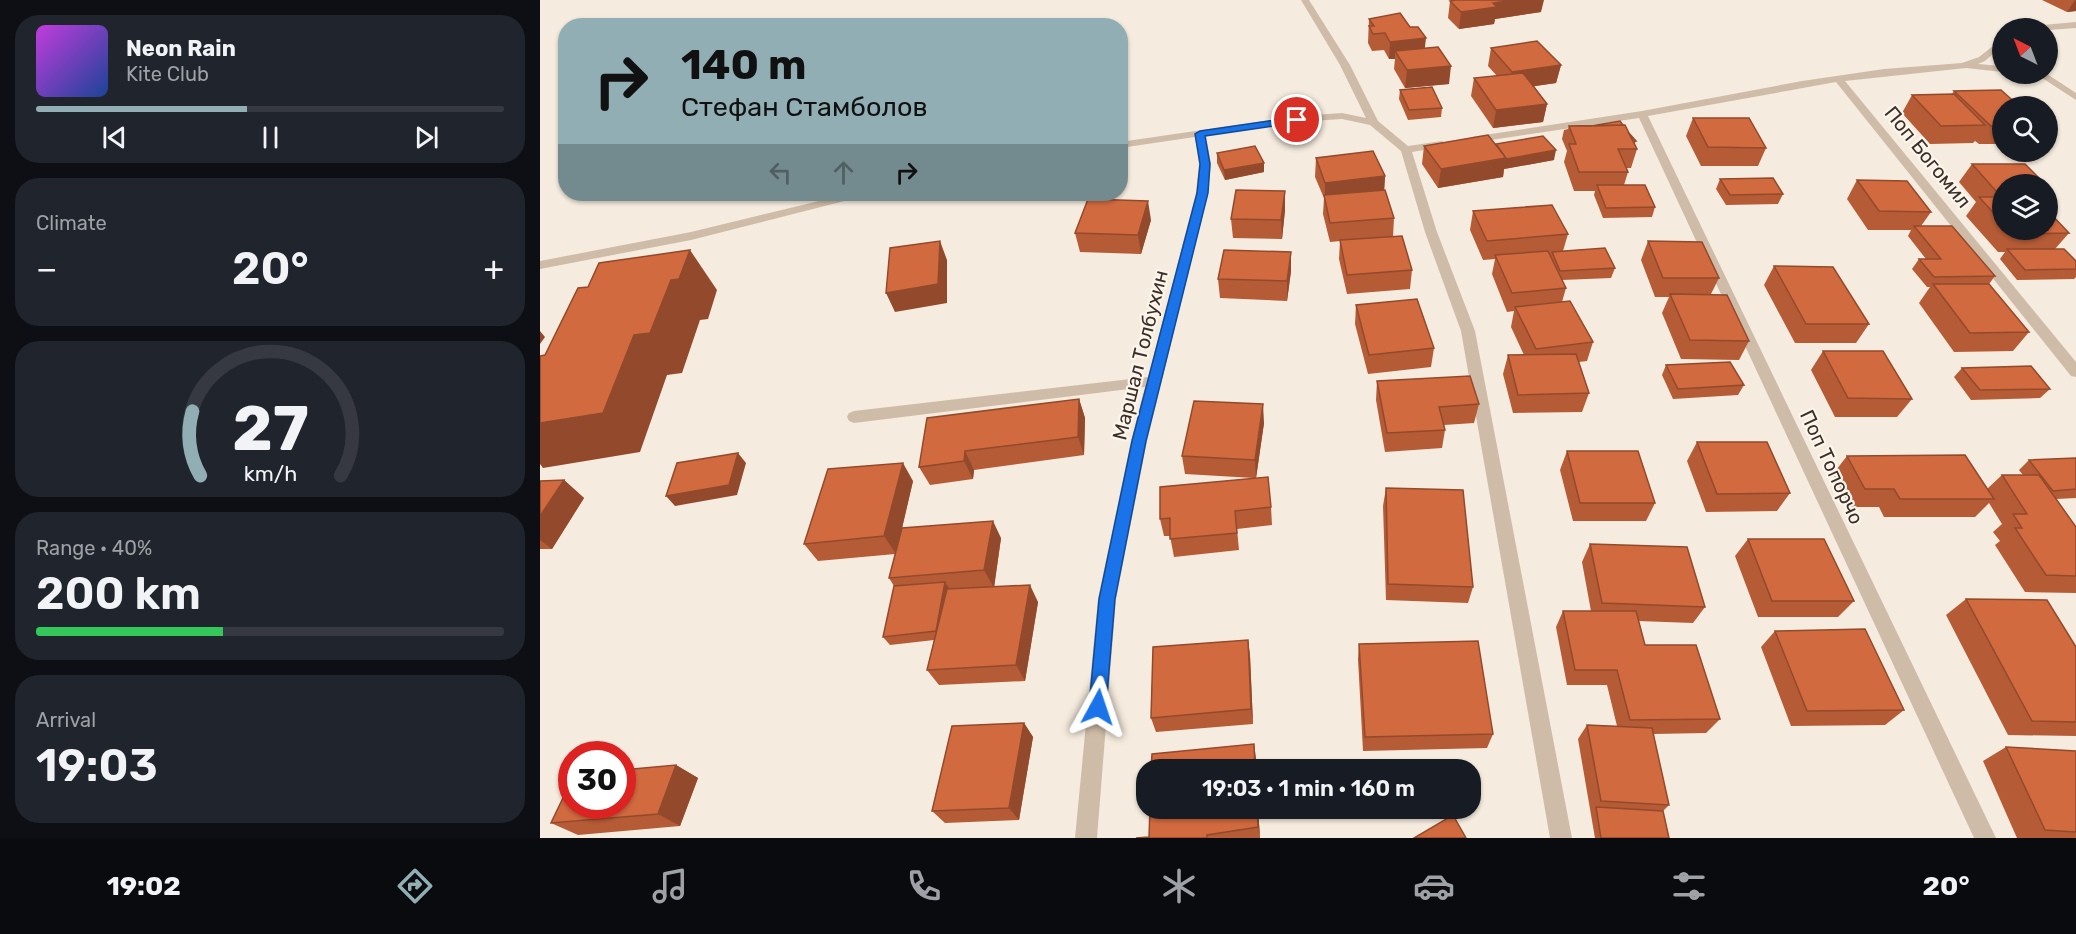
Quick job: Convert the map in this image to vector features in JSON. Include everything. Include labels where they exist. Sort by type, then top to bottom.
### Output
[{"type":"street","points":[[1305,0],[1345,65],[1374,123],[1406,150],[1431,232],[1468,331],[1561,838]]},
{"type":"street","points":[[2058,27],[2076,25]]},
{"type":"street","points":[[1962,66],[1982,59],[1992,52]]},
{"type":"street","points":[[1406,150],[1642,114],[1839,79],[1962,66],[1992,68]]},
{"type":"street","name":"Поп Богомил","points":[[1839,79],[2076,372]]},
{"type":"street","points":[[2056,84],[2076,97]]},
{"type":"street","name":"Поп Топорчо","points":[[1642,114],[1985,838]]},
{"type":"street","points":[[1128,144],[1342,116],[1374,123]]},
{"type":"street","name":"Маршал Толбухин","points":[[1086,838],[1107,599],[1139,441],[1202,193],[1205,164],[1200,134]]},
{"type":"street","points":[[540,265],[649,244],[834,201]]},
{"type":"street","points":[[636,263],[649,244]]},
{"type":"street","points":[[854,417],[1155,381]]},
{"type":"building","points":[[1513,0],[1493,3],[1497,7],[1461,12],[1450,1]]},
{"type":"building","points":[[1400,13],[1410,27],[1418,27],[1426,38],[1390,42],[1385,33],[1373,34],[1369,26],[1374,26],[1369,19]]},
{"type":"building","points":[[1537,41],[1561,65],[1512,72],[1491,48]]},
{"type":"building","points":[[1438,47],[1451,66],[1407,70],[1395,51]]},
{"type":"building","points":[[1523,73],[1547,104],[1496,110],[1474,78]]},
{"type":"building","points":[[1432,87],[1442,108],[1409,110],[1400,90]]},
{"type":"building","points":[[2001,90],[2008,96],[1992,96],[1991,126],[1954,91]]},
{"type":"building","points":[[1954,94],[1985,125],[1941,126],[1912,95]]},
{"type":"building","points":[[1693,118],[1749,118],[1766,148],[1708,147]]},
{"type":"building","points":[[1620,121],[1623,125],[1591,126]]},
{"type":"building","points":[[1625,125],[1637,149],[1618,149],[1628,172],[1579,172],[1569,144],[1576,144],[1569,126]]},
{"type":"building","points":[[1488,135],[1506,158],[1441,169],[1424,146]]},
{"type":"building","points":[[1543,136],[1556,150],[1506,159],[1496,144]]},
{"type":"building","points":[[1255,146],[1264,163],[1224,170],[1217,153]]},
{"type":"building","points":[[1373,151],[1385,176],[1325,183],[1316,158]]},
{"type":"building","points":[[1972,164],[2025,164],[2035,174],[1992,174],[1992,186]]},
{"type":"building","points":[[1773,178],[1783,194],[1730,195],[1720,179]]},
{"type":"building","points":[[1857,180],[1907,181],[1931,212],[1879,211]]},
{"type":"building","points":[[1597,185],[1645,185],[1655,207],[1606,208]]},
{"type":"building","points":[[1236,190],[1285,191],[1281,220],[1231,219]]},
{"type":"building","points":[[1385,190],[1394,218],[1330,223],[1324,195]]},
{"type":"building","points":[[1979,197],[1992,197],[1992,211]]},
{"type":"building","points":[[1087,201],[1148,201],[1138,235],[1075,233]]},
{"type":"building","points":[[1552,205],[1568,234],[1487,241],[1473,211]]},
{"type":"building","points":[[2058,221],[2069,233],[2058,233]]},
{"type":"building","points":[[1914,226],[1952,226],[1995,276],[1934,277],[1919,259],[1941,259]]},
{"type":"building","points":[[1402,236],[1412,270],[1347,275],[1340,240]]},
{"type":"building","points":[[940,241],[938,284],[886,293],[890,248]]},
{"type":"building","points":[[1648,241],[1702,242],[1719,278],[1663,278]]},
{"type":"building","points":[[1605,248],[1615,268],[1560,271],[1552,252]]},
{"type":"building","points":[[2007,249],[2064,249],[2076,261],[2076,269],[2025,270]]},
{"type":"building","points":[[690,250],[679,279],[671,280],[650,333],[634,335],[603,413],[540,423],[540,356],[545,355],[578,288],[588,287],[599,263]]},
{"type":"building","points":[[1224,250],[1291,252],[1287,281],[1218,279]]},
{"type":"building","points":[[1548,251],[1566,288],[1512,293],[1495,255]]},
{"type":"building","points":[[1774,266],[1833,267],[1869,324],[1806,324]]},
{"type":"building","points":[[1933,284],[1989,284],[2029,332],[1970,333]]},
{"type":"building","points":[[1670,294],[1727,295],[1749,341],[1690,340]]},
{"type":"building","points":[[1417,299],[1434,348],[1369,355],[1356,305]]},
{"type":"building","points":[[1570,301],[1593,342],[1536,349],[1515,307]]},
{"type":"building","points":[[1823,351],[1883,351],[1912,399],[1848,398]]},
{"type":"building","points":[[1576,354],[1589,393],[1518,395],[1508,355]]},
{"type":"building","points":[[1730,362],[1744,385],[1678,389],[1666,365]]},
{"type":"building","points":[[2031,366],[2050,389],[1980,390],[1962,368]]},
{"type":"building","points":[[1470,376],[1479,404],[1439,407],[1445,430],[1387,433],[1377,381]]},
{"type":"building","points":[[1079,399],[1078,437],[965,451],[964,461],[919,467],[927,418]]},
{"type":"building","points":[[1194,401],[1263,404],[1255,460],[1182,456]]},
{"type":"building","points":[[1697,442],[1767,442],[1790,493],[1717,494]]},
{"type":"building","points":[[1567,451],[1638,451],[1655,503],[1580,503]]},
{"type":"building","points":[[738,453],[729,485],[666,496],[677,463]]},
{"type":"building","points":[[1965,455],[1994,499],[1900,499],[1894,489],[1865,489],[1847,456]]},
{"type":"building","points":[[2076,458],[2076,489],[2053,491],[2029,460]]},
{"type":"building","points":[[903,463],[884,536],[804,544],[828,469]]},
{"type":"building","points":[[2002,475],[2039,475],[2076,527],[2076,576],[2046,575],[2015,528],[2022,528],[2013,514],[2027,514]]},
{"type":"building","points":[[1268,477],[1271,507],[1235,511],[1237,533],[1170,539],[1170,518],[1160,519],[1160,487]]},
{"type":"building","points":[[564,480],[540,516],[540,481]]},
{"type":"building","points":[[1386,488],[1463,490],[1473,587],[1388,584]]},
{"type":"building","points":[[993,521],[984,570],[889,578],[902,528]]},
{"type":"building","points":[[1748,539],[1824,539],[1854,601],[1772,601]]},
{"type":"building","points":[[1590,544],[1687,547],[1705,607],[1602,603]]},
{"type":"building","points":[[945,582],[936,631],[883,637],[894,586]]},
{"type":"building","points":[[1030,585],[1016,665],[927,670],[947,589]]},
{"type":"building","points":[[1966,599],[2047,600],[2076,647],[2076,722],[2032,721]]},
{"type":"building","points":[[1563,611],[1636,611],[1645,645],[1696,645],[1720,719],[1630,720],[1617,670],[1575,670]]},
{"type":"building","points":[[1865,629],[1904,710],[1807,711],[1775,631]]},
{"type":"building","points":[[1248,640],[1251,709],[1151,718],[1153,647]]},
{"type":"building","points":[[1478,641],[1493,734],[1365,737],[1359,644]]},
{"type":"building","points":[[1024,723],[1009,808],[932,811],[952,726]]},
{"type":"building","points":[[1587,725],[1652,728],[1669,805],[1601,801]]},
{"type":"building","points":[[1254,744],[1255,759],[1152,759],[1152,754]]},
{"type":"building","points":[[2006,747],[2076,751],[2076,832],[2045,830]]},
{"type":"building","points":[[676,765],[658,814],[636,816],[636,769]]},
{"type":"building","points":[[1596,807],[1663,811],[1669,838],[1601,838]]},
{"type":"building","points":[[558,808],[558,819],[599,819],[551,823]]},
{"type":"building","points":[[1150,819],[1258,819],[1258,827],[1207,835],[1207,838],[1136,838],[1149,837]]},
{"type":"building","points":[[1446,819],[1455,819],[1466,838],[1414,838]]},
{"type":"route","points":[[1098,707],[1107,599],[1139,441],[1202,193],[1205,164],[1200,134],[1297,120]]}]
